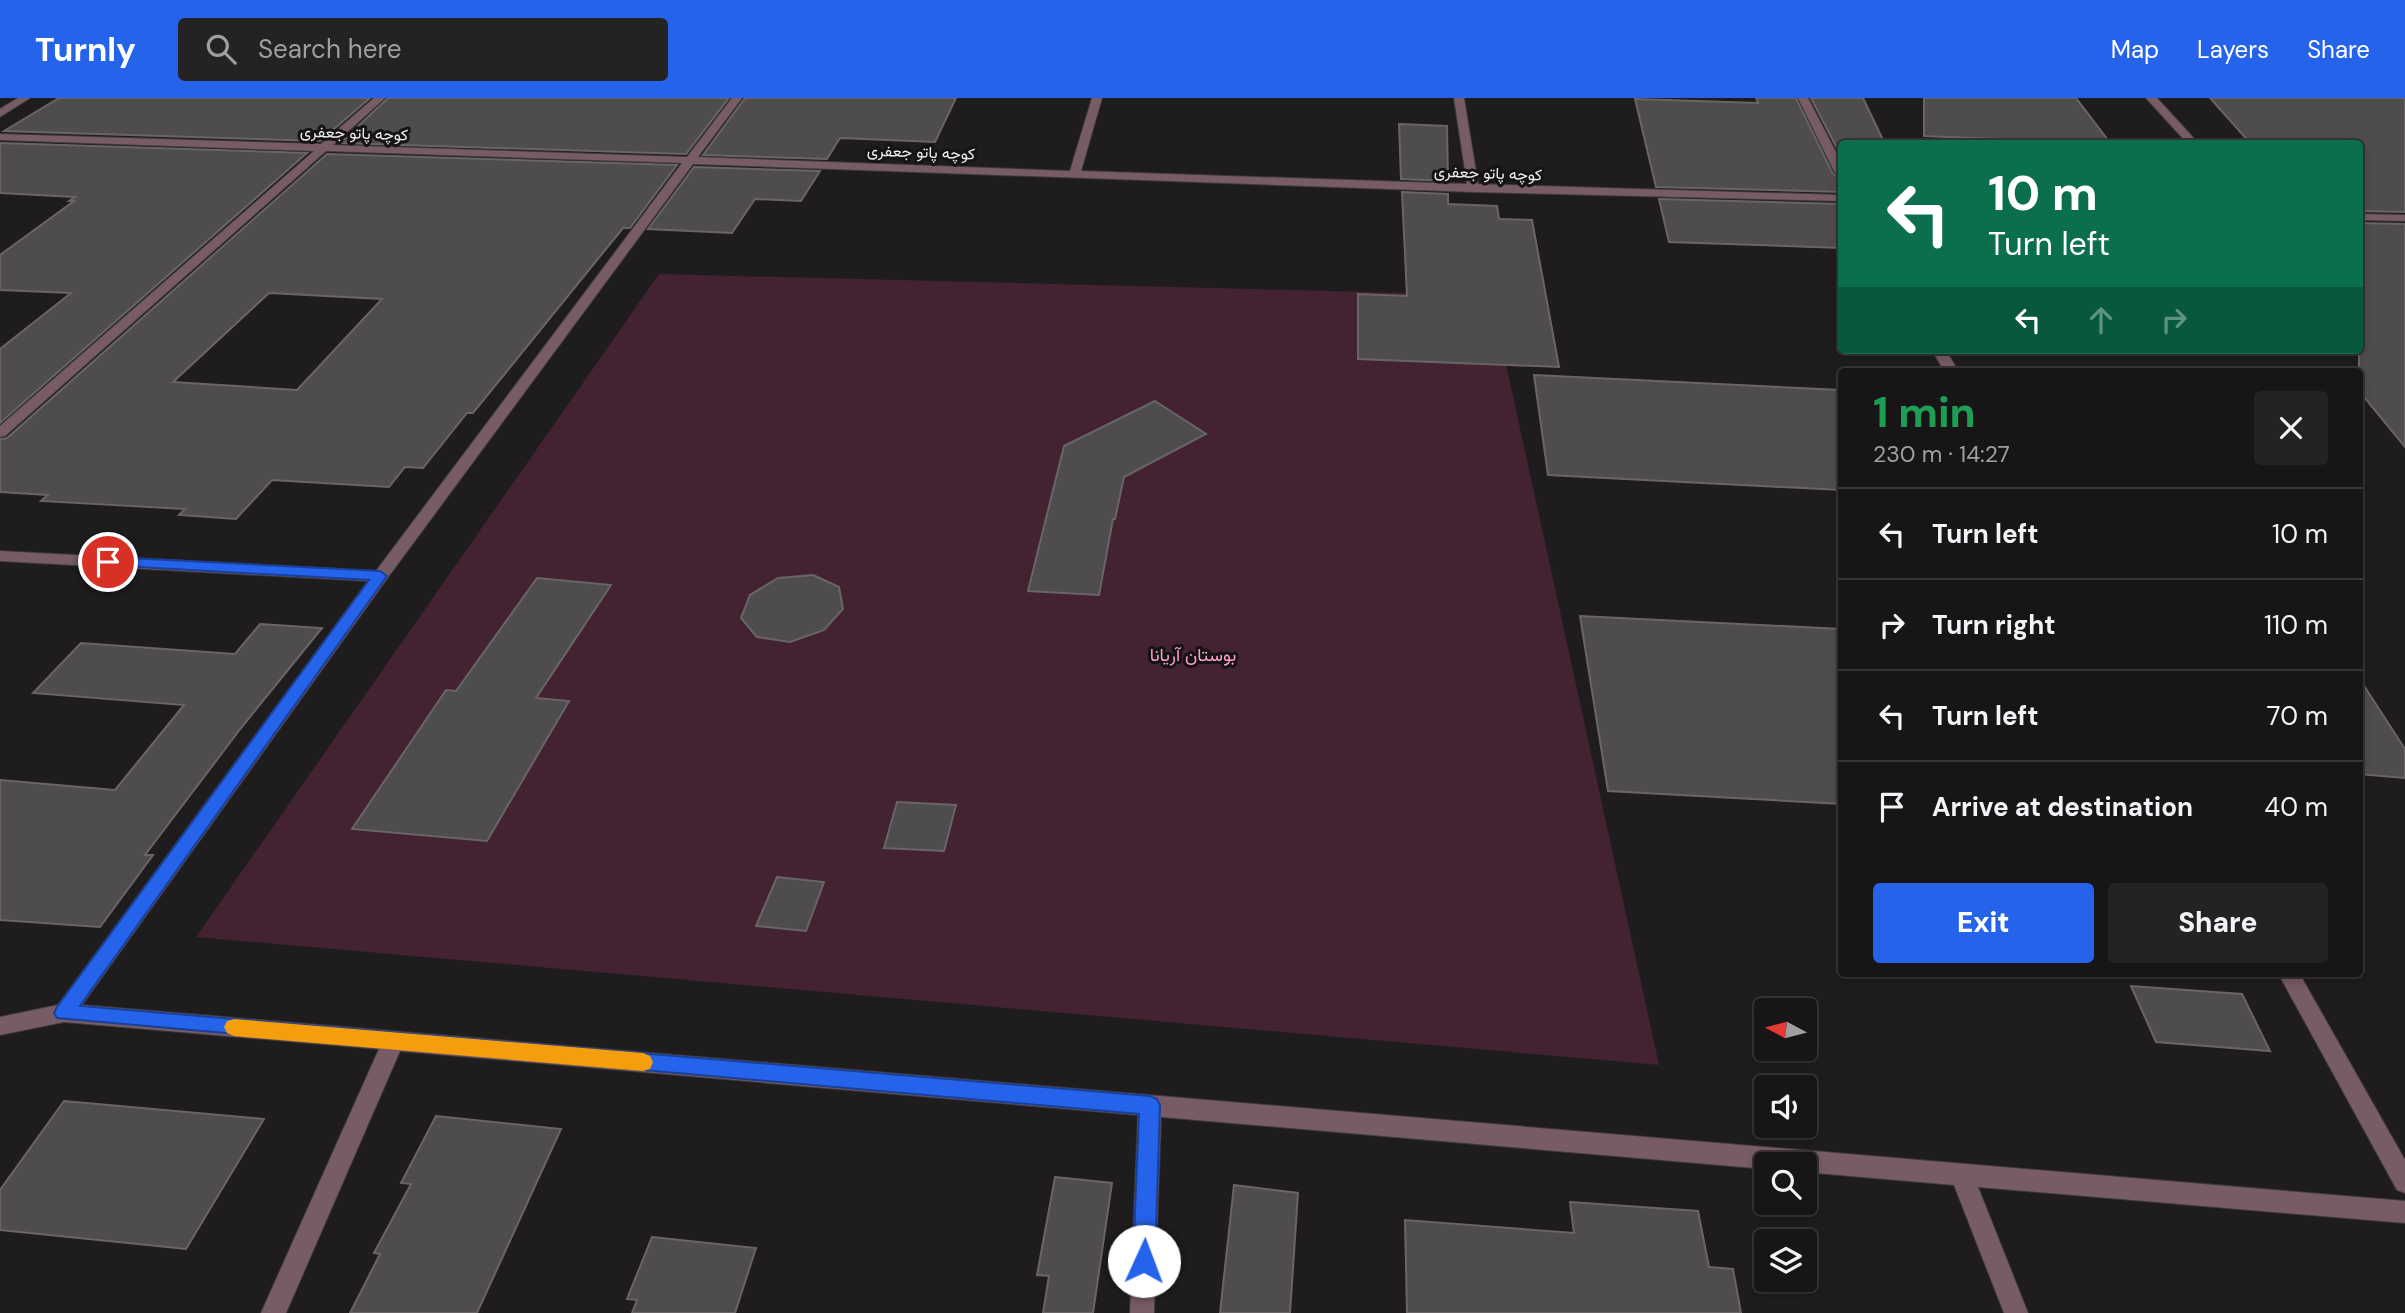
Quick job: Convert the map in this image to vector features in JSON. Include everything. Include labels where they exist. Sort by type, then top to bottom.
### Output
[{"type":"street","points":[[0,114],[25,98]]},
{"type":"street","points":[[0,433],[380,98]]},
{"type":"street","points":[[64,1013],[380,576],[737,98]]},
{"type":"street","points":[[1075,173],[1097,98]]},
{"type":"street","points":[[1460,98],[1473,189]]},
{"type":"street","points":[[1803,98],[1838,167]]},
{"type":"street","points":[[2151,98],[2190,140]]},
{"type":"street","name":"کوچه پاتو جعفری","points":[[0,137],[1473,189],[1838,198]]},
{"type":"street","points":[[2363,217],[2405,218]]},
{"type":"street","points":[[0,556],[380,576]]},
{"type":"street","points":[[2290,977],[2405,1182]]},
{"type":"street","points":[[0,1026],[64,1013],[2405,1212]]},
{"type":"street","points":[[273,1313],[394,1041]]},
{"type":"street","points":[[1142,1313],[1150,1105]]},
{"type":"street","points":[[1961,1174],[2016,1313]]},
{"type":"green space","name":"بوستان آریانا","points":[[659,274],[1491,295],[1659,1065],[196,937]]},
{"type":"building","points":[[59,98],[370,98],[320,141],[4,131]]},
{"type":"building","points":[[388,98],[729,98],[686,154],[340,143]]},
{"type":"building","points":[[745,98],[956,98],[935,142],[840,138],[827,159],[703,155]]},
{"type":"building","points":[[1756,98],[1796,98],[1833,174],[1838,176],[1838,192],[1656,187],[1635,99],[1758,103]]},
{"type":"building","points":[[1811,98],[1863,98],[1883,140],[1838,140],[1838,150]]},
{"type":"building","points":[[1924,98],[2076,98],[2108,140],[2022,140],[1924,136]]},
{"type":"building","points":[[2210,98],[2405,98],[2405,212],[2363,211],[2363,140],[2247,140]]},
{"type":"building","points":[[1399,124],[1447,126],[1448,181],[1401,179]]},
{"type":"building","points":[[0,143],[307,153],[0,423],[0,349],[71,293],[0,290],[0,255],[74,201],[69,201],[75,197],[0,193]]},
{"type":"building","points":[[327,154],[677,165],[630,228],[623,228],[473,413],[467,413],[423,468],[405,467],[389,487],[272,480],[236,519],[179,515],[185,509],[41,501],[48,495],[0,492],[0,439],[7,438]],"holes":[[[269,293],[382,299],[297,390],[173,382]]]},
{"type":"building","points":[[694,167],[820,171],[801,201],[755,199],[732,233],[648,229]]},
{"type":"building","points":[[1402,192],[1448,194],[1448,204],[1497,206],[1499,219],[1532,220],[1559,367],[1358,359],[1358,294],[1407,296]]},
{"type":"building","points":[[1659,199],[1838,204],[1838,248],[1669,242]]},
{"type":"building","points":[[2363,223],[2405,224],[2405,447],[2363,396],[2363,368],[2359,368],[2359,354],[2363,354]]},
{"type":"building","points":[[1534,375],[1838,390],[1838,490],[1548,475]]},
{"type":"building","points":[[1155,401],[1206,434],[1124,477],[1099,595],[1028,591],[1064,446]]},
{"type":"building","points":[[813,575],[839,587],[843,609],[824,630],[790,642],[757,637],[741,618],[750,595],[778,578]]},
{"type":"building","points":[[537,578],[611,585],[536,698],[569,701],[487,841],[352,829],[446,690],[456,691]]},
{"type":"building","points":[[1580,616],[1838,629],[1838,804],[1608,791]]},
{"type":"building","points":[[260,624],[322,628],[241,728],[145,855],[153,855],[100,927],[0,920],[0,780],[115,790],[184,705],[33,693],[81,643],[235,654]]},
{"type":"building","points":[[2363,684],[2405,749],[2405,778],[2363,774]]},
{"type":"building","points":[[897,802],[956,805],[944,851],[884,848]]},
{"type":"building","points":[[777,877],[824,882],[806,931],[756,926]]},
{"type":"building","points":[[2131,986],[2242,994],[2270,1051],[2156,1042]]},
{"type":"building","points":[[64,1101],[264,1119],[186,1249],[0,1230],[0,1190]]},
{"type":"building","points":[[436,1116],[561,1129],[477,1313],[350,1313],[380,1254],[374,1253],[411,1184],[401,1183]]},
{"type":"building","points":[[1055,1177],[1112,1183],[1093,1313],[1043,1313],[1049,1276],[1037,1275]]},
{"type":"building","points":[[1234,1185],[1298,1193],[1290,1313],[1220,1313]]},
{"type":"building","points":[[1570,1202],[1698,1211],[1709,1267],[1733,1269],[1741,1313],[1407,1313],[1405,1220],[1574,1233]]},
{"type":"building","points":[[652,1237],[756,1248],[735,1313],[632,1313],[637,1300],[627,1299]]},
{"type":"slow traffic","points":[[234,1027],[643,1062]]},
{"type":"route","points":[[108,562],[380,576],[64,1013],[1150,1105],[1144,1261]]}]
